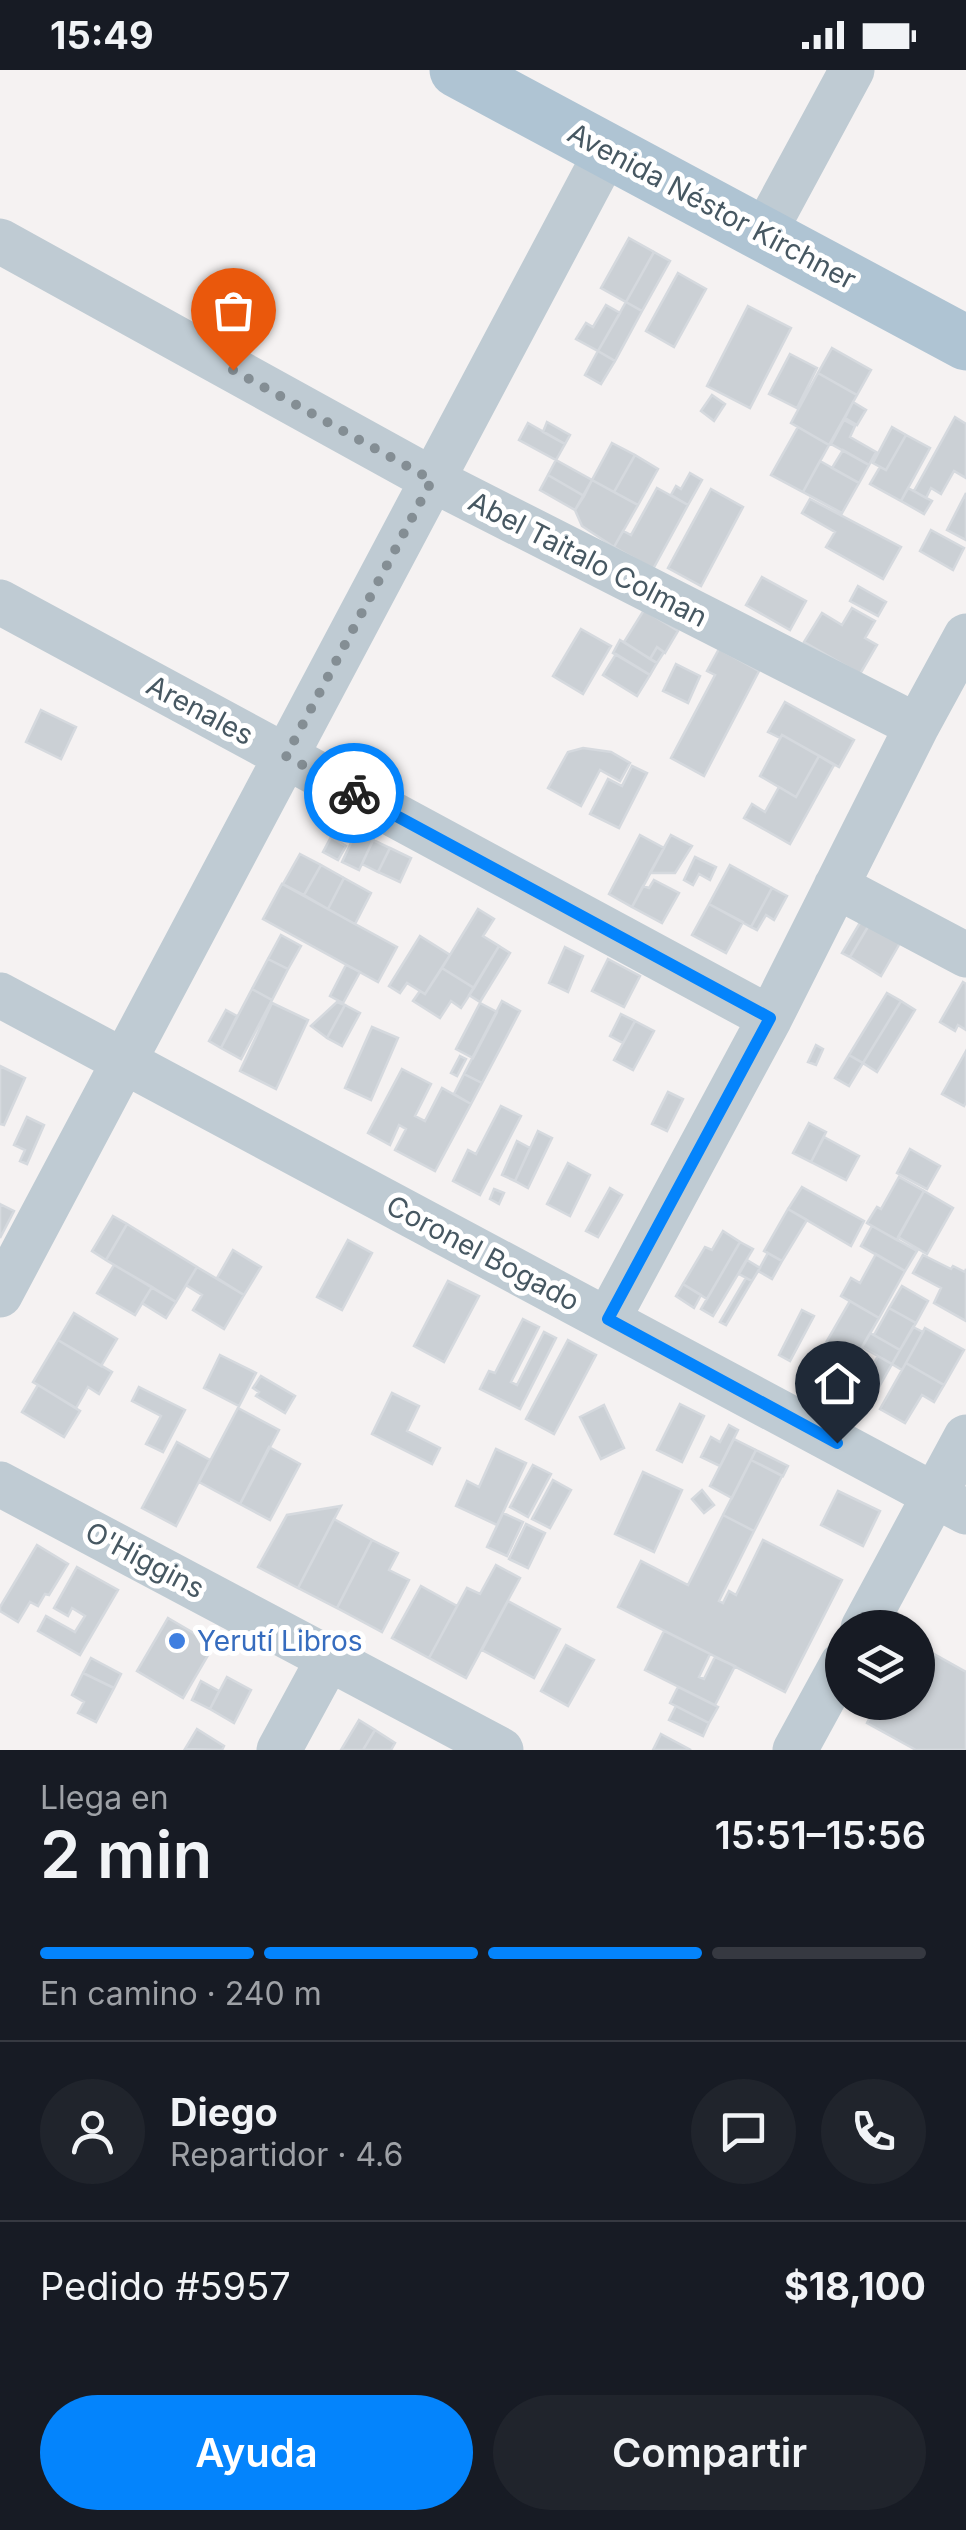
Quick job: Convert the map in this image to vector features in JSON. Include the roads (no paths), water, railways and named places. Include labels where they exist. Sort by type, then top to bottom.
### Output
[{"type":"main road","name":"Avenida Néstor Kirchner","points":[[457,70],[526,86],[607,151],[966,343]]},
{"type":"street","points":[[764,233],[852,70]]},
{"type":"street","points":[[0,1295],[607,151]]},
{"type":"street","name":"Abel Taitalo Colman","points":[[0,241],[432,480],[917,726]]},
{"type":"street","name":"Arenales","points":[[0,602],[770,1018]]},
{"type":"street","points":[[608,1319],[770,1018],[966,636]]},
{"type":"street","points":[[836,886],[966,954]]},
{"type":"street","name":"Coronel Bogado","points":[[0,996],[951,1504]]},
{"type":"street","points":[[876,1610],[951,1504],[966,1437]]},
{"type":"street","name":"O'Higgins","points":[[0,1484],[500,1750]]},
{"type":"street","points":[[280,1750],[329,1658]]},
{"type":"street","points":[[795,1750],[825,1695]]},
{"type":"place","name":"Yerutí Libros","points":[[177,1641]]}]
